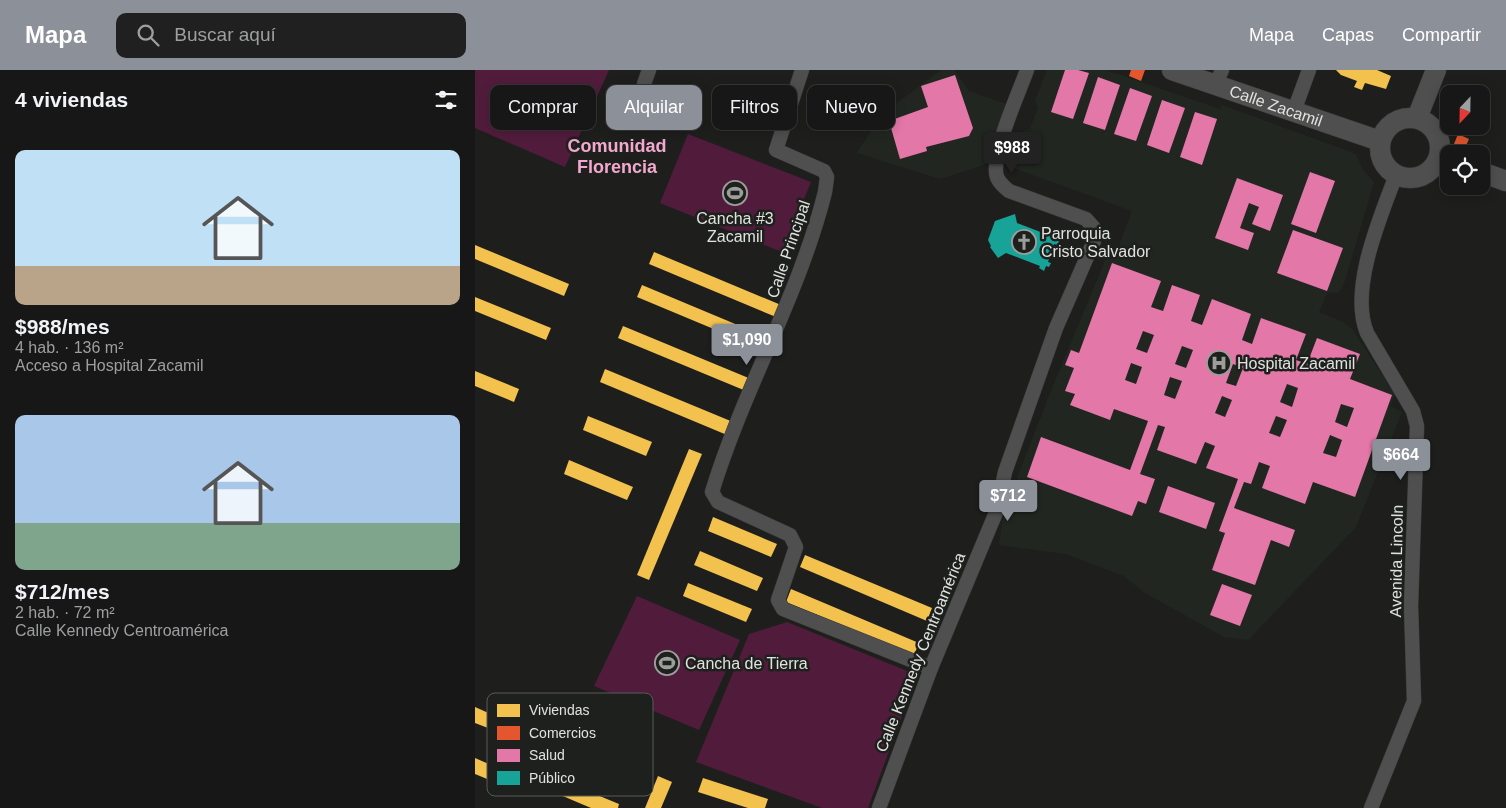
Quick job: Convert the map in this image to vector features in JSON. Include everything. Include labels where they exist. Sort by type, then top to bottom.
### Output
[{"type":"street","points":[[644,84],[649,70]]},
{"type":"street","name":"Calle Principal","points":[[802,70],[776,150],[824,171],[827,177],[825,192],[786,308],[727,449],[712,492],[719,502],[790,535],[796,547],[778,600],[783,609],[931,668]]},
{"type":"street","name":"Calle Kennedy Centroamérica","points":[[879,808],[931,668],[997,510],[1005,472],[1057,328],[1095,241],[1094,228],[1086,219],[1009,190],[1001,183],[996,173],[998,152],[1027,70]]},
{"type":"street","name":"Calle Zacamil","points":[[1172,70],[1219,78],[1294,111],[1380,141]]},
{"type":"street","points":[[1294,111],[1309,70]]},
{"type":"street","points":[[1417,118],[1436,70]]},
{"type":"street","points":[[1440,146],[1439,139],[1434,130],[1417,118],[1405,118],[1393,122],[1385,129],[1380,141],[1379,151],[1382,161],[1396,175],[1416,178],[1440,162]]},
{"type":"street","name":"Avenida Lincoln","points":[[1371,808],[1414,701],[1411,606],[1417,426],[1413,411],[1367,333],[1362,320],[1361,306],[1365,270],[1396,175]]},
{"type":"street","points":[[1490,175],[1506,181]]},
{"type":"shaded area","points":[[475,70],[609,70],[596,99],[596,85],[490,85],[490,130],[582,130],[565,167],[475,128]]},
{"type":"shaded area","points":[[941,70],[954,70],[969,91],[1012,106],[993,162],[940,179],[857,153],[872,130],[895,130],[895,104]]},
{"type":"shaded area","name":"Hospital Zacamil","points":[[1047,70],[1106,70],[1220,109],[1222,105],[1356,154],[1363,170],[1374,182],[1344,284],[1339,292],[1327,293],[1319,312],[1343,322],[1353,330],[1395,395],[1390,406],[1402,412],[1356,527],[1248,640],[1224,637],[1145,593],[1124,576],[1066,554],[999,545],[1003,517],[1013,504],[1018,475],[1057,376],[1109,251],[1112,248],[1118,248],[1132,211],[1014,168],[1013,161],[1023,131],[1030,129],[1038,108],[1035,101]]},
{"type":"shaded area","name":"Cancha #3 Zacamil","points":[[688,134],[811,182],[782,252],[660,203]]},
{"type":"shaded area","name":"Cancha de Tierra","points":[[637,596],[740,640],[699,730],[653,711],[653,693],[611,693],[594,686]]},
{"type":"shaded area","points":[[787,622],[917,675],[868,808],[822,808],[696,762],[749,634]]},
{"type":"building: Viviendas","points":[[1336,70],[1377,70],[1391,76],[1386,89],[1365,83],[1362,90],[1354,87],[1357,81],[1341,75]]},
{"type":"building: Viviendas","points":[[475,245],[569,284],[564,296],[475,259]]},
{"type":"building: Viviendas","points":[[654,252],[781,305],[776,317],[649,264]]},
{"type":"building: Viviendas","points":[[642,285],[769,338],[764,350],[637,297]]},
{"type":"building: Viviendas","points":[[475,297],[551,328],[546,340],[475,311]]},
{"type":"building: Viviendas","points":[[623,326],[751,379],[746,391],[618,338]]},
{"type":"building: Viviendas","points":[[605,369],[733,422],[727,435],[600,382]]},
{"type":"building: Viviendas","points":[[475,371],[519,389],[514,402],[475,386]]},
{"type":"building: Viviendas","points":[[588,416],[652,442],[646,456],[583,430]]},
{"type":"building: Viviendas","points":[[689,449],[702,454],[649,580],[637,575]]},
{"type":"building: Viviendas","points":[[569,460],[633,487],[627,500],[564,474]]},
{"type":"building: Viviendas","points":[[713,517],[777,544],[771,557],[708,531]]},
{"type":"building: Viviendas","points":[[700,551],[763,578],[757,591],[694,565]]},
{"type":"building: Viviendas","points":[[805,555],[932,608],[927,621],[800,567]]},
{"type":"building: Viviendas","points":[[688,583],[752,609],[746,622],[683,596]]},
{"type":"building: Viviendas","points":[[791,589],[919,643],[914,655],[786,602]]},
{"type":"building: Viviendas","points":[[475,707],[487,712],[487,728],[475,723]]},
{"type":"building: Viviendas","points":[[475,758],[487,763],[487,779],[475,774]]},
{"type":"building: Viviendas","points":[[658,776],[672,782],[661,808],[645,808],[650,796],[653,796],[653,788]]},
{"type":"building: Viviendas","points":[[703,778],[768,799],[765,808],[748,808],[698,792]]},
{"type":"building: Viviendas","points":[[563,796],[600,796],[619,804],[618,808],[591,808]]},
{"type":"building: Comercios","points":[[1131,70],[1145,70],[1141,81],[1129,76]]},
{"type":"building: Comercios","points":[[1458,135],[1469,139],[1466,145],[1454,144]]},
{"type":"building: Salud","points":[[1065,70],[1078,70],[1089,73],[1073,119],[1051,112]]},
{"type":"building: Salud","points":[[955,75],[973,128],[969,136],[926,147],[927,151],[900,159],[892,130],[895,130],[895,119],[928,107],[921,86]]},
{"type":"building: Salud","points":[[1098,77],[1120,85],[1105,130],[1083,123]]},
{"type":"building: Salud","points":[[1130,88],[1152,96],[1136,141],[1114,134]]},
{"type":"building: Salud","points":[[1162,100],[1185,108],[1169,153],[1147,145]]},
{"type":"building: Salud","points":[[1195,112],[1217,119],[1202,165],[1180,157]]},
{"type":"building: Salud","points":[[1310,172],[1335,181],[1316,233],[1291,224]]},
{"type":"building: Salud","points":[[1237,178],[1283,195],[1270,231],[1252,224],[1259,207],[1249,203],[1240,228],[1254,233],[1248,250],[1215,238]]},
{"type":"building: Salud","points":[[1293,230],[1343,248],[1327,291],[1277,273]]},
{"type":"building: Salud","points":[[1112,263],[1161,281],[1151,307],[1163,311],[1172,285],[1200,295],[1191,321],[1202,325],[1212,299],[1251,314],[1242,340],[1252,344],[1261,318],[1306,334],[1296,360],[1307,364],[1317,338],[1360,354],[1350,379],[1392,395],[1355,497],[1313,482],[1305,504],[1262,488],[1270,466],[1259,462],[1251,484],[1244,482],[1234,508],[1295,530],[1289,547],[1271,540],[1255,585],[1212,570],[1225,533],[1219,531],[1238,479],[1206,468],[1215,446],[1205,442],[1196,464],[1157,450],[1165,427],[1158,425],[1140,474],[1155,479],[1146,504],[1138,501],[1132,516],[1027,477],[1041,437],[1130,470],[1148,421],[1114,409],[1110,420],[1070,405],[1075,394],[1065,391],[1074,368],[1065,365],[1071,350],[1079,353]],"holes":[[[1143,331],[1154,335],[1147,353],[1136,349]],[[1182,346],[1193,350],[1186,368],[1175,364]],[[1131,363],[1142,367],[1136,384],[1125,380]],[[1233,364],[1243,368],[1236,386],[1226,383]],[[1170,377],[1182,381],[1175,399],[1164,395]],[[1287,384],[1298,388],[1292,407],[1280,402]],[[1222,396],[1232,400],[1225,417],[1215,413]],[[1341,404],[1354,408],[1347,427],[1335,422]],[[1276,416],[1287,420],[1280,437],[1269,433]],[[1330,435],[1342,440],[1336,457],[1323,453]]]},
{"type":"building: Salud","points":[[1168,486],[1215,503],[1206,529],[1159,512]]},
{"type":"building: Salud","points":[[1222,584],[1252,595],[1240,626],[1210,615]]},
{"type":"building: Público","name":"Parroquia Cristo Salvador","points":[[1015,214],[1017,223],[1051,236],[1052,233],[1058,235],[1056,240],[1059,241],[1058,245],[1054,244],[1048,262],[1051,263],[1049,267],[1046,266],[1044,271],[1039,268],[1040,266],[1006,253],[998,258],[990,247],[988,240],[995,221]]},
{"type":"place","name":"Cancha #3 Zacamil","points":[[735,193]]},
{"type":"place","name":"Parroquia Cristo Salvador","points":[[1024,242]]},
{"type":"place","name":"Hospital Zacamil","points":[[1219,363]]},
{"type":"place","name":"Cancha de Tierra","points":[[667,663]]},
{"type":"district","name":"Comunidad Florencia","points":[[617,156]]}]
